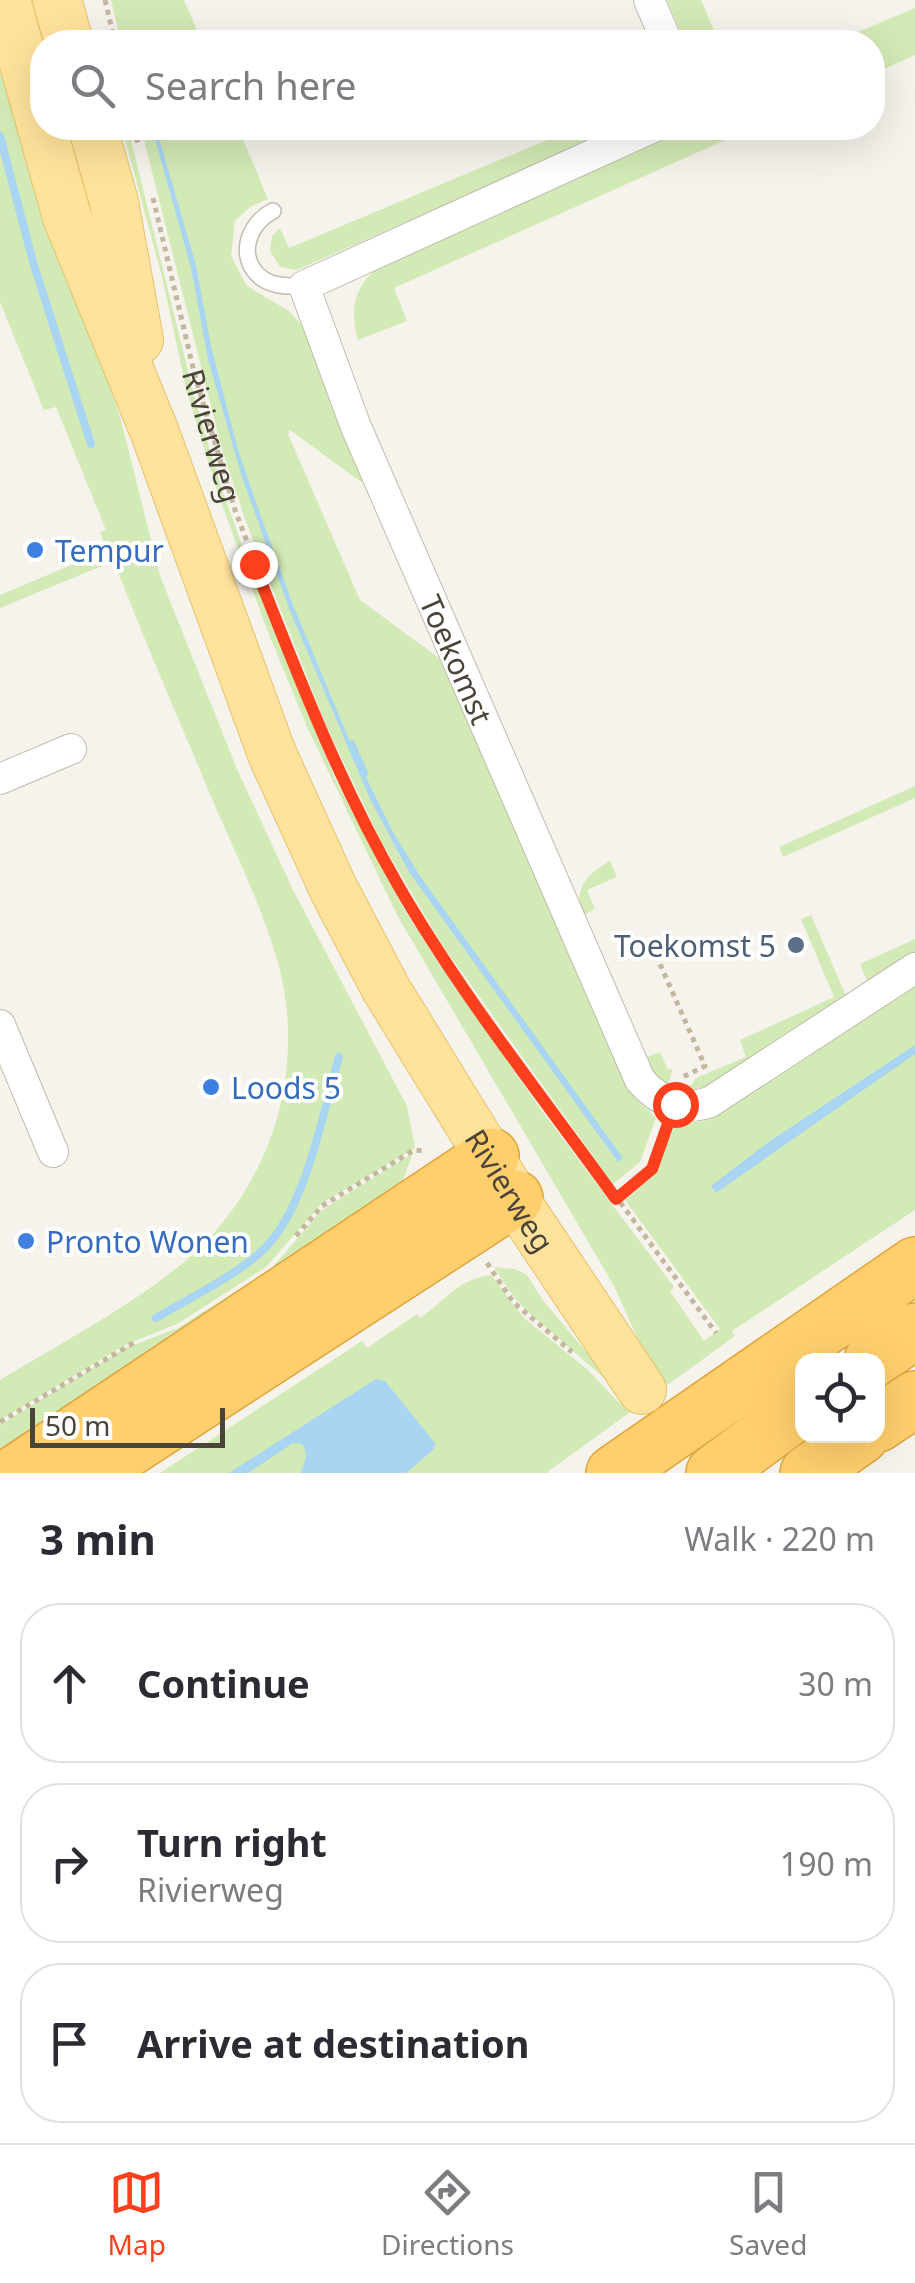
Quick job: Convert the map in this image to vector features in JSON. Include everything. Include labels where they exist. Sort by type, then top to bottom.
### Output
[{"type":"highway","points":[[16,1473],[503,1177]]},
{"type":"highway","points":[[91,1473],[503,1177]]},
{"type":"highway","points":[[614,1473],[915,1265]]},
{"type":"highway","points":[[883,1353],[915,1332]]},
{"type":"highway","points":[[839,1452],[915,1399]]},
{"type":"highway","points":[[714,1473],[795,1413]]},
{"type":"main road","name":"Rivierweg","points":[[6,0],[30,86]]},
{"type":"main road","points":[[58,0],[67,30]]},
{"type":"main road","name":"Rivierweg","points":[[45,140],[67,218],[155,432],[272,754],[334,890],[386,988],[642,1390]]},
{"type":"main road","name":"Rivierweg","points":[[96,140],[114,202],[155,432]]},
{"type":"street","points":[[649,0],[662,30]]},
{"type":"street","points":[[304,286],[626,140]]},
{"type":"street","name":"Toekomst","points":[[304,286],[356,426],[640,1080],[660,1100],[675,1104]]},
{"type":"street","points":[[0,779],[71,750]]},
{"type":"street","points":[[675,1104],[699,1106],[710,1102],[915,968]]},
{"type":"street","points":[[0,1025],[53,1152]]},
{"type":"lane","points":[[273,211],[252,226],[250,260],[262,278],[272,284],[304,286]]},
{"type":"path","points":[[105,0],[112,30]]},
{"type":"path","points":[[137,140],[139,149]]},
{"type":"path","name":"Rivierweg","points":[[150,186],[195,376],[235,510],[306,695],[358,812],[430,938],[716,1333]]},
{"type":"path","points":[[616,1199],[652,1169],[683,1077],[705,1066],[656,955]]},
{"type":"green space","points":[[111,0],[184,0],[197,30],[118,30]]},
{"type":"green space","points":[[667,0],[701,0],[714,30],[680,30]]},
{"type":"green space","points":[[915,8],[915,55],[885,69],[885,30],[863,30]]},
{"type":"green space","points":[[0,47],[55,228],[121,420],[160,576],[237,769],[292,888],[407,1106],[415,1148],[322,1203],[266,1267],[177,1324],[125,1345],[0,1420],[0,1380],[167,1275],[212,1235],[236,1205],[255,1173],[281,1102],[288,1028],[284,990],[262,916],[114,561],[0,608],[0,595],[107,550],[100,532],[106,530],[56,407],[44,410],[0,302]]},
{"type":"green space","points":[[125,140],[131,140],[196,403],[221,487],[335,779],[404,909],[434,956],[542,1111],[674,1287],[670,1291],[704,1341],[720,1329],[625,1200],[656,1174],[676,1121],[685,1124],[707,1120],[915,983],[915,1210],[732,1331],[735,1336],[546,1473],[160,1473],[362,1341],[367,1348],[480,1277],[491,1275],[524,1318],[588,1370],[621,1405],[660,1377],[614,1286],[397,915],[307,727],[217,490],[187,392],[162,277]]},
{"type":"green space","points":[[144,140],[243,140],[268,199],[250,207],[235,221],[231,256],[247,286],[289,311],[309,333],[364,479],[361,482],[290,430],[288,434],[360,600],[439,658],[626,1079],[636,1099],[656,1118],[640,1162],[613,1184],[441,943],[381,841],[326,725],[246,522],[221,446]]},
{"type":"green space","points":[[547,140],[591,140],[297,270],[280,267],[270,251],[272,236],[280,228],[289,248]]},
{"type":"green space","points":[[660,140],[725,140],[394,288],[407,321],[358,340],[356,299],[364,282],[380,266]]},
{"type":"green space","points":[[915,786],[915,798],[783,857],[779,847]]},
{"type":"green space","points":[[610,861],[617,877],[587,890],[595,909],[584,915],[647,1057],[660,1052],[668,1070],[673,1068],[668,1085],[650,1071],[579,910],[586,880]]},
{"type":"green space","points":[[811,915],[846,996],[711,1086],[687,1091],[696,1078],[746,1057],[740,1040],[834,997],[801,919]]},
{"type":"green space","points":[[915,939],[915,953],[867,981],[860,964]]},
{"type":"green space","points":[[413,1153],[403,1180],[390,1198],[0,1468],[0,1425],[125,1348],[178,1328],[271,1269],[322,1210]]},
{"type":"green space","points":[[494,1267],[515,1269],[527,1275],[542,1299],[617,1389],[528,1312]]},
{"type":"water","points":[[155,140],[160,140],[196,265],[211,346],[238,450],[293,605],[358,761],[420,876],[623,1158],[618,1162],[409,872],[371,801],[290,611],[241,474],[208,359],[191,268]]},
{"type":"water","points":[[915,1045],[915,1054],[716,1193],[711,1186],[770,1141]]},
{"type":"water","points":[[376,1379],[385,1381],[435,1443],[434,1449],[406,1473],[300,1473],[305,1451],[302,1444],[293,1443],[248,1473],[229,1473]]},
{"type":"waterway","points":[[0,136],[33,262],[91,444]]},
{"type":"waterway","points":[[351,744],[364,773]]},
{"type":"waterway","points":[[156,1318],[238,1270],[277,1233],[311,1160],[339,1057]]},
{"type":"place","name":"Tempur","points":[[35,550]]},
{"type":"place","name":"Toekomst 5","points":[[796,945]]},
{"type":"place","name":"Loods 5","points":[[211,1087]]},
{"type":"place","name":"Pronto Wonen","points":[[26,1241]]},
{"type":"route","points":[[254,564],[334,759],[398,885],[467,992],[616,1199],[652,1169],[675,1104]]}]
